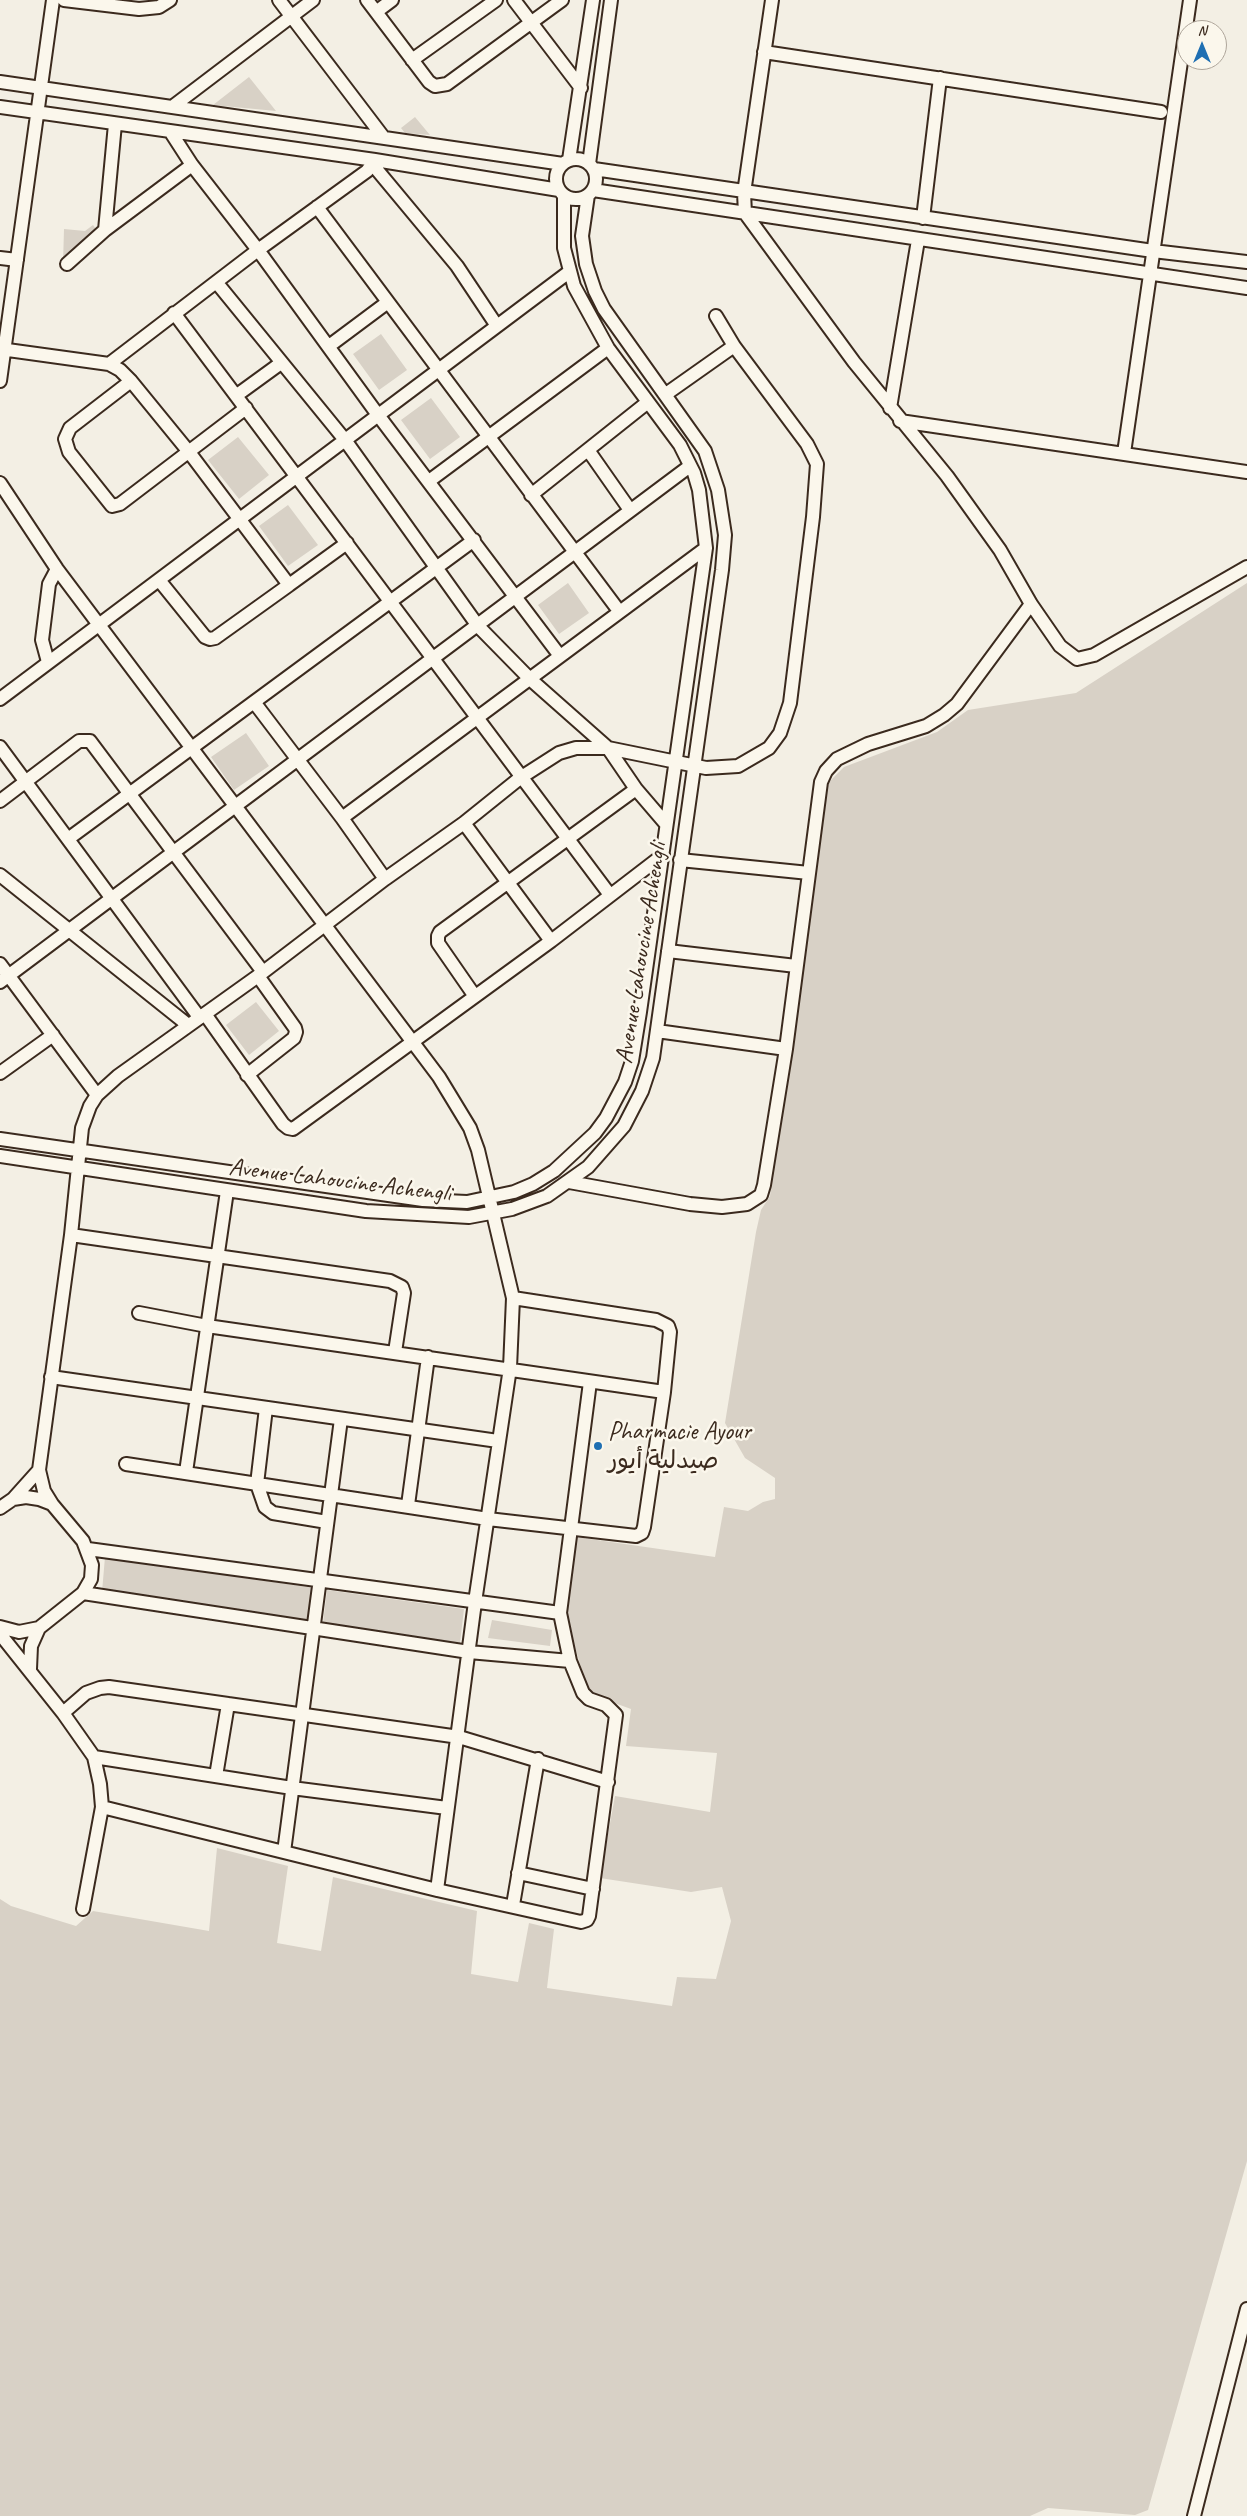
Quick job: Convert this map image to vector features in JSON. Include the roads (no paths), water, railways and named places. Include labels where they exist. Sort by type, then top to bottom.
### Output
[{"type":"street","points":[[0,381],[2,349],[17,260],[53,0]]},
{"type":"street","points":[[64,0],[139,10],[159,7],[170,0]]},
{"type":"street","points":[[279,0],[384,138]]},
{"type":"street","points":[[172,107],[313,0]]},
{"type":"street","points":[[367,0],[434,86],[447,84],[562,0]]},
{"type":"street","points":[[376,12],[392,0]]},
{"type":"street","points":[[412,60],[496,0]]},
{"type":"street","points":[[514,0],[581,88]]},
{"type":"street","points":[[562,192],[557,174],[566,162],[581,88],[593,0]]},
{"type":"street","points":[[590,192],[596,180],[591,166],[611,0]]},
{"type":"street","points":[[772,0],[744,193],[745,214],[890,408],[963,498],[1000,550],[1031,604],[1065,651],[1077,659],[1085,659],[1247,566]]},
{"type":"street","points":[[1124,453],[1190,0]]},
{"type":"street","points":[[764,52],[1161,112]]},
{"type":"street","points":[[923,218],[940,78]]},
{"type":"street","points":[[0,82],[384,138],[566,162],[580,159],[591,166],[744,193],[1153,251],[1247,262]]},
{"type":"street","points":[[0,108],[170,131],[562,192],[576,199],[590,192],[1247,288]]},
{"type":"street","points":[[105,230],[115,124]]},
{"type":"street","points":[[170,131],[192,165],[258,250],[378,415],[430,481],[560,656]]},
{"type":"street","points":[[109,364],[374,163]]},
{"type":"street","points":[[374,163],[457,266],[497,326]]},
{"type":"street","points":[[67,264],[105,230],[192,165]]},
{"type":"street","name":"Avenue Lahoucine Achengli","points":[[0,1138],[422,1200],[466,1202],[490,1198],[527,1186],[554,1171],[595,1133],[617,1100],[632,1060],[706,548],[699,490],[680,445],[608,348],[594,325],[569,272],[564,248],[562,192]]},
{"type":"street","name":"Avenue Lahoucine Achengli","points":[[0,1156],[366,1210],[446,1218],[469,1218],[494,1213],[547,1196],[588,1167],[624,1126],[642,1091],[652,1058],[657,1031],[693,764],[722,570],[725,535],[718,490],[708,460],[666,394],[604,309],[594,291],[586,264],[582,236],[590,192]]},
{"type":"street","points":[[317,207],[619,611]]},
{"type":"street","points":[[890,408],[918,240]]},
{"type":"street","points":[[0,258],[17,260]]},
{"type":"street","points":[[0,698],[569,272]]},
{"type":"street","points":[[217,283],[345,440],[478,626],[530,679],[608,748],[636,789],[666,824]]},
{"type":"street","points":[[329,346],[388,302]]},
{"type":"street","points":[[174,313],[391,601],[520,778],[610,895]]},
{"type":"street","points":[[0,1627],[19,1632],[39,1628],[83,1593],[91,1580],[92,1572],[88,1549],[52,1504],[44,1491],[39,1470],[71,1235],[82,1128],[90,1106],[97,1095],[118,1076],[260,974],[384,879],[464,823],[520,778],[559,753],[576,748],[608,748],[675,760],[706,768],[738,766],[768,748],[780,733],[790,703],[817,483],[817,464],[807,444],[734,346],[716,316]]},
{"type":"street","points":[[666,394],[734,346]]},
{"type":"street","points":[[430,481],[608,348]]},
{"type":"street","points":[[2,349],[109,364],[120,370],[189,452],[288,585]]},
{"type":"street","points":[[237,395],[281,363]]},
{"type":"street","points":[[131,381],[70,428],[65,439],[69,452],[112,506],[120,504],[246,408]]},
{"type":"street","points":[[532,495],[648,402]]},
{"type":"street","points":[[900,421],[1247,472]]},
{"type":"street","points":[[588,450],[630,510]]},
{"type":"street","points":[[4,979],[690,466]]},
{"type":"street","points":[[0,483],[57,569],[439,1077],[470,1128],[494,1213],[513,1298],[510,1368],[475,1602],[459,1737],[447,1808],[437,1890]]},
{"type":"street","points":[[68,839],[474,540]]},
{"type":"street","points":[[159,580],[205,637],[210,639],[215,638],[347,543]]},
{"type":"street","points":[[342,818],[706,548]]},
{"type":"street","points":[[48,662],[42,640],[49,584],[57,569]]},
{"type":"street","points":[[569,1182],[690,1204],[730,1206],[754,1201],[763,1190],[786,1048],[821,782],[826,771],[838,759],[858,749],[926,726],[944,715],[957,704],[1031,604]]},
{"type":"street","points":[[254,702],[342,818],[384,879]]},
{"type":"street","points":[[0,801],[79,741],[87,740],[175,852],[296,1028],[294,1038],[247,1074]]},
{"type":"street","points":[[0,747],[26,780],[111,900],[288,1128],[293,1128],[551,941],[663,855]]},
{"type":"street","points":[[474,995],[438,942],[440,932],[636,789]]},
{"type":"street","points":[[464,823],[506,883],[551,941]]},
{"type":"street","points":[[680,860],[809,873]]},
{"type":"street","points":[[2,881],[188,1024]]},
{"type":"street","points":[[668,950],[796,966]]},
{"type":"street","points":[[0,964],[4,979],[53,1035],[97,1095]]},
{"type":"street","points":[[657,1031],[786,1048]]},
{"type":"street","points":[[0,1073],[53,1035]]},
{"type":"street","points":[[186,1472],[227,1190]]},
{"type":"street","points":[[71,1235],[397,1283],[402,1287],[404,1293],[395,1352]]},
{"type":"street","points":[[126,1464],[408,1505],[488,1519],[629,1536],[642,1533],[664,1392],[670,1332],[664,1322],[513,1298]]},
{"type":"street","points":[[139,1313],[207,1326],[510,1368],[590,1382],[664,1392]]},
{"type":"street","points":[[408,1505],[428,1357]]},
{"type":"street","points":[[51,1376],[498,1442]]},
{"type":"street","points":[[102,1807],[437,1890],[512,1905],[581,1922],[590,1916],[616,1715],[606,1705],[589,1699],[582,1693],[570,1661],[560,1614],[569,1528],[590,1382]]},
{"type":"street","points":[[266,1408],[257,1484],[265,1507],[273,1513],[327,1522]]},
{"type":"street","points":[[284,1852],[341,1419]]},
{"type":"street","points":[[0,1508],[13,1500],[39,1470]]},
{"type":"street","points":[[13,1500],[33,1497],[52,1504]]},
{"type":"street","points":[[88,1549],[560,1614]]},
{"type":"street","points":[[83,1593],[469,1652],[570,1661]]},
{"type":"street","points":[[30,1669],[31,1646],[39,1628]]},
{"type":"street","points":[[0,1634],[30,1669],[94,1757],[100,1784],[102,1807],[83,1909]]},
{"type":"street","points":[[63,1713],[86,1693],[100,1688],[228,1704],[459,1737],[538,1759],[608,1782]]},
{"type":"street","points":[[216,1776],[228,1704]]},
{"type":"street","points":[[94,1757],[292,1788],[447,1808]]},
{"type":"street","points":[[512,1905],[538,1759]]},
{"type":"street","points":[[518,1873],[593,1889]]},
{"type":"street","points":[[1194,2516],[1247,2309]]},
{"type":"place","name":"Pharmacie Ayour صيدلية أيور","points":[[598,1446]]}]
